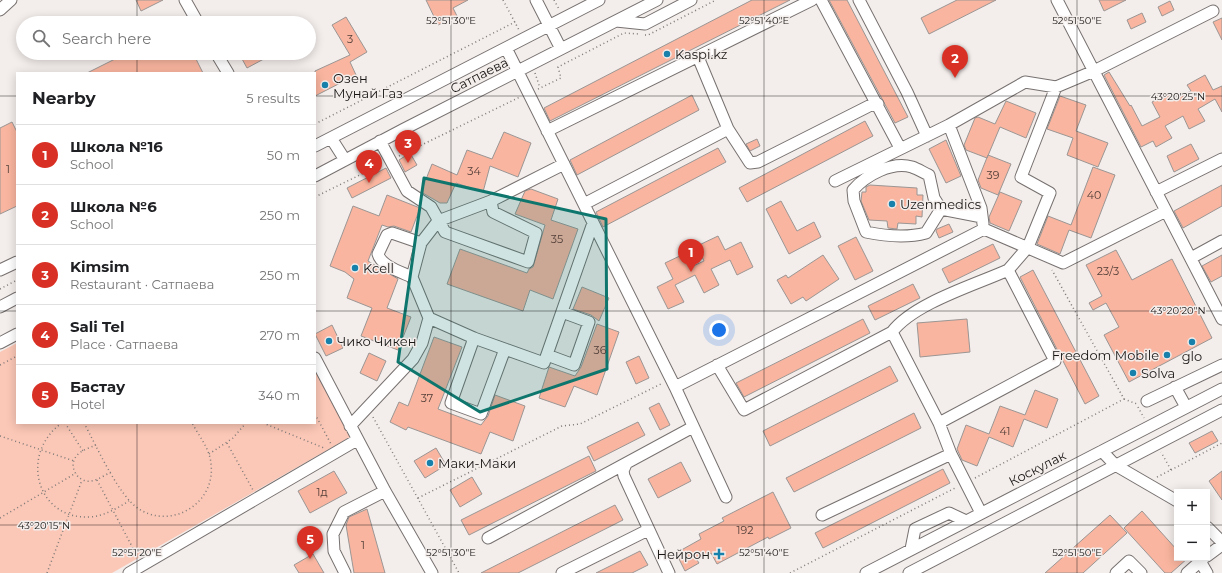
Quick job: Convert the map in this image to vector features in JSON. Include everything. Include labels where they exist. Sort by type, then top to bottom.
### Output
[{"type":"street","points":[[0,10],[11,0]]},
{"type":"street","points":[[536,0],[561,49]]},
{"type":"street","name":"Сатпаева","points":[[316,146],[599,0]]},
{"type":"street","name":"Сатпаева","points":[[316,175],[380,141],[657,0]]},
{"type":"street","points":[[615,21],[645,24],[691,0]]},
{"type":"street","points":[[547,131],[812,0]]},
{"type":"street","points":[[822,0],[900,148]]},
{"type":"street","points":[[859,0],[907,92],[926,136]]},
{"type":"street","points":[[1057,0],[1190,258],[1219,304],[1222,318]]},
{"type":"street","points":[[189,1],[195,16]]},
{"type":"street","points":[[835,181],[949,125],[1025,82],[1056,87],[1094,71],[1213,11]]},
{"type":"street","points":[[506,48],[673,383],[726,497]]},
{"type":"street","points":[[698,57],[728,129],[750,163],[758,162],[869,106],[878,104]]},
{"type":"street","points":[[220,60],[227,72]]},
{"type":"street","points":[[717,365],[744,410],[892,332],[900,321],[922,309],[977,282],[1008,270],[1028,247],[1050,193],[1021,177],[1056,87]]},
{"type":"street","points":[[949,125],[981,208],[984,229]]},
{"type":"street","points":[[584,204],[728,129]]},
{"type":"street","points":[[331,138],[345,160]]},
{"type":"street","points":[[380,141],[408,191],[431,207],[445,232],[528,262],[536,233],[493,212],[491,201]]},
{"type":"street","points":[[1156,192],[1222,159]]},
{"type":"street","points":[[350,426],[413,360],[422,343],[429,318],[412,277],[421,243],[438,221],[491,201],[564,164]]},
{"type":"street","points":[[941,209],[926,233],[916,236],[866,232],[854,201],[853,190],[861,181],[878,172],[899,165],[912,167],[930,175],[934,198],[941,209],[982,217]]},
{"type":"street","points":[[673,383],[717,365],[984,229],[1063,263],[1166,211]]},
{"type":"street","points":[[429,318],[474,338],[544,363],[593,223]]},
{"type":"street","points":[[412,277],[386,264],[379,259],[378,254],[387,235],[392,233],[421,243]]},
{"type":"street","points":[[1190,258],[1222,241]]},
{"type":"street","points":[[0,270],[16,262]]},
{"type":"street","points":[[939,423],[1055,361],[1008,270]]},
{"type":"street","points":[[0,307],[16,299]]},
{"type":"street","points":[[547,355],[574,365],[590,322],[562,312]]},
{"type":"street","points":[[892,332],[939,423],[951,454],[981,513]]},
{"type":"street","points":[[0,343],[16,335]]},
{"type":"street","points":[[474,338],[450,403],[481,414],[505,349]]},
{"type":"street","points":[[316,360],[357,440],[432,573]]},
{"type":"street","points":[[1147,401],[1222,365]]},
{"type":"street","points":[[1175,387],[1186,407]]},
{"type":"street","name":"Коскулак","points":[[866,573],[1222,389]]},
{"type":"street","points":[[909,573],[1222,410]]},
{"type":"street","points":[[488,538],[693,427]]},
{"type":"street","points":[[129,573],[357,440]]},
{"type":"street","points":[[1102,451],[1115,465],[1174,499]]},
{"type":"street","points":[[822,515],[951,454]]},
{"type":"street","points":[[626,464],[623,470],[624,476],[669,573]]},
{"type":"street","points":[[346,573],[334,551],[333,534],[344,512],[385,491]]},
{"type":"street","points":[[911,549],[915,529],[949,512],[966,521]]},
{"type":"street","points":[[562,573],[648,530]]},
{"type":"street","points":[[1210,530],[1222,543],[1210,553]]},
{"type":"street","points":[[1116,573],[1129,561],[1141,573]]},
{"type":"street","points":[[1187,573],[1201,561]]},
{"type":"street","points":[[1205,561],[1207,573]]},
{"type":"path","points":[[316,197],[561,78],[558,67],[617,37],[624,34],[648,35],[716,0]]},
{"type":"path","points":[[316,123],[515,22]]},
{"type":"path","points":[[790,573],[966,483],[1124,399],[1044,255]]},
{"type":"path","points":[[0,289],[16,281]]},
{"type":"path","points":[[0,365],[16,357]]},
{"type":"path","points":[[418,498],[562,426],[580,424],[673,383]]},
{"type":"path","points":[[368,408],[459,573]]},
{"type":"path","points":[[316,416],[336,452]]},
{"type":"path","points":[[61,424],[50,433],[40,450],[37,469],[38,477],[44,492],[53,504],[69,514],[90,517],[113,510],[129,501]]},
{"type":"path","points":[[66,424],[83,451]]},
{"type":"path","points":[[85,424],[129,501],[139,509],[154,516],[170,516],[186,512],[199,502],[208,488],[211,472],[209,454],[193,424]]},
{"type":"path","points":[[209,454],[227,443],[239,433],[245,424]]},
{"type":"path","points":[[266,424],[336,452]]},
{"type":"path","points":[[0,436],[74,461]]},
{"type":"path","points":[[227,443],[254,491]]},
{"type":"path","points":[[1171,470],[1222,443]]},
{"type":"path","points":[[96,445],[83,451],[74,461],[76,473],[82,480],[92,481],[97,480],[111,472]]},
{"type":"path","points":[[0,518],[76,473]]},
{"type":"path","points":[[47,573],[82,480]]},
{"type":"path","points":[[97,480],[139,558]]},
{"type":"highlighted area","points":[[424,178],[606,219],[607,369],[480,412],[398,362]]},
{"type":"shaded area","points":[[16,344],[16,424],[316,424],[316,371],[350,437],[112,573],[0,573],[0,352]]},
{"type":"building","points":[[136,0],[163,0],[141,11]]},
{"type":"building","points":[[426,0],[468,0],[453,8],[457,16],[438,25]]},
{"type":"building","points":[[752,0],[790,0],[550,121],[544,108]]},
{"type":"building","points":[[829,0],[847,0],[908,117],[895,123]]},
{"type":"building","points":[[957,0],[996,0],[929,34],[921,18]]},
{"type":"building","points":[[1099,0],[1126,0],[1104,11]]},
{"type":"building","points":[[1170,1],[1174,10],[1162,16],[1158,7]]},
{"type":"building","points":[[1142,13],[1146,22],[1131,29],[1127,20]]},
{"type":"building","points":[[346,17],[367,52],[350,62],[356,75],[316,95],[315,71],[350,55],[332,25]]},
{"type":"building","points":[[1222,18],[1222,40],[1213,22]]},
{"type":"building","points":[[113,60],[196,60],[202,72],[89,72]]},
{"type":"building","points":[[243,60],[262,60],[247,68]]},
{"type":"building","points":[[1109,72],[1130,106],[1131,105],[1142,126],[1160,117],[1152,102],[1169,93],[1173,100],[1191,91],[1187,85],[1205,75],[1213,90],[1222,86],[1222,112],[1215,99],[1198,109],[1205,121],[1189,129],[1183,116],[1165,126],[1172,138],[1156,147],[1153,141],[1141,147],[1104,75]]},
{"type":"building","points":[[692,95],[699,110],[577,175],[570,160]]},
{"type":"building","points":[[1060,96],[1086,105],[1076,131],[1108,143],[1098,167],[1067,155],[1073,138],[1047,129]]},
{"type":"building","points":[[1006,101],[1036,113],[1026,138],[1000,127],[987,158],[966,150],[964,145],[975,118],[978,117],[995,124]]},
{"type":"building","points":[[865,121],[873,136],[747,202],[739,188]]},
{"type":"building","points":[[12,122],[16,130],[16,206],[0,214],[0,128]]},
{"type":"building","points":[[504,132],[531,143],[518,177],[490,166],[483,192],[456,183],[447,203],[440,203],[421,192],[432,164],[457,175],[467,150],[492,159]]},
{"type":"building","points":[[757,139],[760,146],[750,151],[746,144]]},
{"type":"building","points":[[946,140],[961,176],[946,183],[929,149]]},
{"type":"building","points":[[1191,144],[1199,159],[1174,172],[1167,156]]},
{"type":"building","points":[[718,148],[726,162],[603,227],[596,212]]},
{"type":"building","points":[[410,153],[417,165],[405,172],[399,160]]},
{"type":"building","points":[[988,155],[1011,164],[998,195],[981,188],[978,180]]},
{"type":"building","points":[[1093,167],[1115,175],[1091,238],[1069,230],[1060,254],[1037,244],[1048,216],[1071,225]]},
{"type":"building","points":[[386,168],[391,178],[352,198],[347,188]]},
{"type":"building","name":"Uzenmedics","points":[[870,185],[917,188],[917,195],[923,195],[922,217],[916,216],[916,224],[898,223],[897,229],[888,228],[887,221],[869,220],[861,201],[862,192],[866,192],[866,187]]},
{"type":"building","points":[[1222,185],[1222,206],[1183,228],[1174,211]]},
{"type":"building","points":[[531,189],[558,199],[551,220],[578,229],[553,299],[530,290],[523,311],[447,284],[460,249],[527,273],[529,269],[533,267],[545,225],[515,214],[525,191]]},
{"type":"building","points":[[1000,192],[1022,201],[1009,231],[990,223],[989,217]]},
{"type":"building","points":[[387,195],[420,208],[411,232],[394,226],[388,227],[382,225],[368,261],[398,279],[387,308],[411,317],[398,350],[361,336],[372,308],[347,298],[354,279],[345,272],[330,266],[353,206],[379,216]]},
{"type":"building","points":[[781,201],[797,231],[814,222],[821,237],[789,254],[766,209]]},
{"type":"building","points":[[949,224],[953,232],[939,238],[936,231],[937,229]]},
{"type":"building","points":[[718,236],[725,250],[741,242],[753,267],[737,275],[730,260],[711,269],[719,285],[704,293],[695,275],[675,285],[684,302],[668,309],[657,287],[673,279],[665,263],[684,254],[691,267],[704,261],[697,246]]},
{"type":"building","points":[[856,237],[873,271],[855,280],[838,246]]},
{"type":"building","points":[[993,244],[1000,258],[949,283],[942,269]]},
{"type":"building","points":[[1116,250],[1132,280],[1172,259],[1212,338],[1129,382],[1104,335],[1119,327],[1106,303],[1093,310],[1089,303],[1102,296],[1086,265]]},
{"type":"building","points":[[823,255],[839,279],[806,301],[803,297],[791,304],[777,280],[786,275],[788,278]]},
{"type":"building","points":[[1222,255],[1222,276],[1211,282],[1202,266]]},
{"type":"building","points":[[1033,270],[1099,396],[1085,404],[1020,277]]},
{"type":"building","points":[[913,284],[920,298],[875,320],[868,306]]},
{"type":"building","points":[[582,287],[609,298],[599,321],[591,315],[573,309]]},
{"type":"building","points":[[863,319],[870,333],[744,397],[736,383]]},
{"type":"building","points":[[967,319],[970,352],[920,357],[917,323]]},
{"type":"building","points":[[597,324],[619,332],[597,395],[574,386],[565,407],[539,398],[549,367],[575,376],[581,367]]},
{"type":"building","name":"Чико Чикен","points":[[332,325],[343,348],[326,356],[316,333]]},
{"type":"building","points":[[434,337],[462,347],[438,409],[481,425],[488,416],[495,395],[525,406],[513,441],[490,432],[481,454],[408,427],[406,430],[390,422],[399,402],[408,406]]},
{"type":"building","points":[[369,353],[386,361],[377,381],[360,373]]},
{"type":"building","points":[[639,356],[649,378],[636,384],[626,362]]},
{"type":"building","points":[[890,366],[898,381],[770,446],[763,431]]},
{"type":"building","points":[[1035,390],[1058,399],[1047,428],[1024,419],[1013,447],[989,437],[977,466],[962,460],[957,449],[966,425],[989,434],[1000,406],[1025,415]]},
{"type":"building","points":[[659,403],[670,425],[660,430],[649,408]]},
{"type":"building","points":[[914,413],[921,428],[794,492],[786,478]]},
{"type":"building","points":[[638,422],[645,435],[594,461],[587,447]]},
{"type":"building","points":[[1212,431],[1218,441],[1195,453],[1189,443]]},
{"type":"building","name":"Маки-Маки","points":[[436,448],[446,465],[425,478],[414,461]]},
{"type":"building","points":[[589,456],[596,471],[469,535],[461,520]]},
{"type":"building","points":[[681,462],[691,481],[658,498],[648,479]]},
{"type":"building","points":[[943,469],[950,483],[823,548],[815,533]]},
{"type":"building","points":[[334,471],[347,493],[310,513],[298,491]]},
{"type":"building","points":[[1222,471],[1222,500],[1209,481]]},
{"type":"building","points":[[472,477],[482,494],[460,507],[450,490]]},
{"type":"building","points":[[773,492],[791,528],[769,539],[768,537],[717,564],[711,553],[697,560],[699,563],[685,571],[676,553],[701,539],[699,534],[724,521],[722,518]]},
{"type":"building","points":[[615,505],[623,520],[518,573],[481,573]]},
{"type":"building","points":[[367,509],[385,573],[354,573],[346,525],[349,517]]},
{"type":"building","points":[[1142,511],[1174,547],[1174,561],[1185,561],[1171,573],[1165,573],[1124,528]]},
{"type":"building","points":[[1110,515],[1127,533],[1083,573],[1045,573]]},
{"type":"building","points":[[640,551],[648,565],[632,573],[596,573]]},
{"type":"building","points":[[313,554],[324,573],[299,573],[294,565]]},
{"type":"place","name":"Kaspi.kz","points":[[667,54]]},
{"type":"place","name":"Школа №6","points":[[955,78]]},
{"type":"place","name":"Озен Мунай Газ","points":[[325,85]]},
{"type":"place","name":"Kimsim","points":[[408,163]]},
{"type":"place","name":"Sali Tel","points":[[369,183]]},
{"type":"place","name":"Uzenmedics","points":[[892,204]]},
{"type":"place","name":"Kcell","points":[[355,268]]},
{"type":"place","name":"Школа №16","points":[[691,272]]},
{"type":"place","name":"Чико Чикен","points":[[329,341]]},
{"type":"place","name":"glo","points":[[1192,342]]},
{"type":"place","name":"Freedom Mobile","points":[[1167,355]]},
{"type":"place","name":"Solva","points":[[1133,373]]},
{"type":"place","name":"Маки-Маки","points":[[430,463]]},
{"type":"place","name":"Нейрон","points":[[719,554]]},
{"type":"place","name":"Бастау","points":[[310,559]]}]
